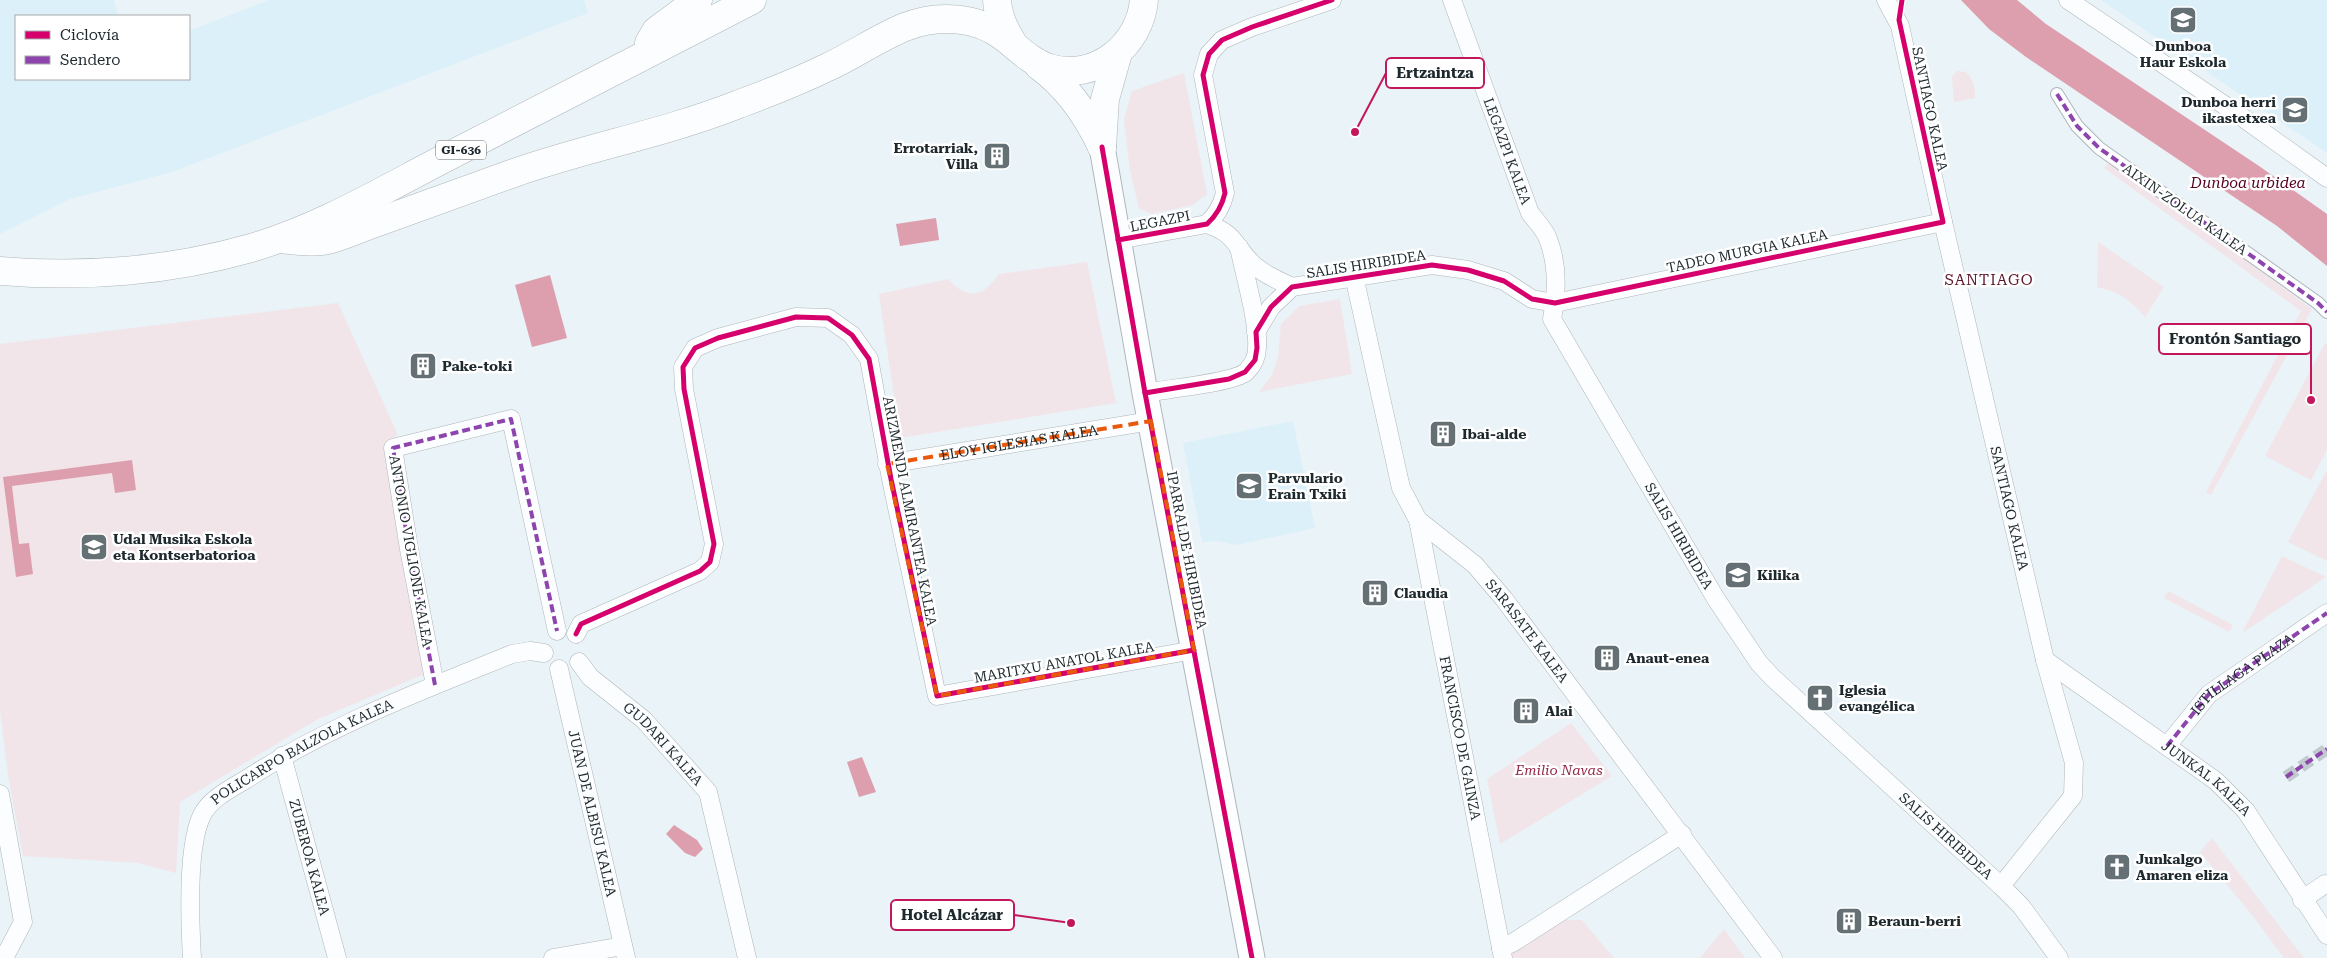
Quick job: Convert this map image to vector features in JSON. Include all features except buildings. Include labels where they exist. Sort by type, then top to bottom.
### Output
[{"type":"main road","points":[[641,57],[656,31],[698,0]]},
{"type":"main road","points":[[997,0],[1003,29],[1023,52]]},
{"type":"main road","points":[[280,239],[323,241],[553,159],[737,105],[827,68],[915,24],[930,20],[960,20],[989,28],[1049,68],[1067,71],[1085,69],[1103,63],[1118,53],[1131,39],[1140,21],[1144,0]]},
{"type":"main road","name":"GI-636","points":[[0,270],[56,274],[131,270],[215,257],[280,239],[350,207],[744,4]]},
{"type":"main road","name":"IPARRALDE HIRIBIDEA","points":[[1023,52],[1061,84],[1073,98],[1094,130],[1102,147]]},
{"type":"main road","name":"IPARRALDE HIRIBIDEA","points":[[1118,53],[1105,99],[1102,147],[1145,393],[1152,421],[1252,958]]},
{"type":"street","points":[[1206,224],[1214,217],[1222,205],[1225,193],[1203,76],[1209,54],[1222,40],[1252,26],[1332,0]]},
{"type":"street","name":"LEGAZPI KALEA","points":[[1452,0],[1530,213],[1548,237],[1555,262],[1555,303]]},
{"type":"street","name":"SANTIAGO KALEA","points":[[1886,0],[1899,20],[1943,222],[2045,660],[2074,763],[2072,796],[2001,886]]},
{"type":"street","name":"SANTIAGO KALEA","points":[[1899,20],[1902,0]]},
{"type":"street","points":[[2068,0],[2239,115],[2327,178]]},
{"type":"street","name":"AIXIN-ZOLUA KALEA","points":[[2057,94],[2077,126],[2099,148],[2318,303],[2327,312]]},
{"type":"street","name":"TADEO MURGIA KALEA","points":[[1555,303],[1943,222]]},
{"type":"street","name":"LEGAZPI","points":[[1118,240],[1206,224],[1220,228],[1232,236],[1254,266],[1292,287]]},
{"type":"street","points":[[1145,393],[1229,379],[1245,372],[1255,360],[1257,348],[1256,332],[1239,247]]},
{"type":"street","name":"SALIS HIRIBIDEA","points":[[1292,287],[1432,265],[1468,270],[1504,281],[1532,299],[1555,303],[1552,319],[1716,599],[1759,663],[2001,886],[2021,906],[2059,958]]},
{"type":"street","name":"SARASATE KALEA","points":[[1354,276],[1401,488],[1418,520],[1476,565],[1504,599],[1682,834],[1773,958]]},
{"type":"street","points":[[1256,332],[1272,307],[1292,287]]},
{"type":"street","name":"ARIZMENDI ALMIRANTEA KALEA","points":[[576,634],[581,624],[700,571],[710,562],[714,544],[684,389],[683,368],[695,348],[718,338],[796,317],[828,318],[852,335],[869,359],[887,464],[937,696]]},
{"type":"street","name":"ANTONIO VIGLIONE KALEA","points":[[435,685],[392,448],[511,419],[557,631]]},
{"type":"street","name":"ELOY IGLESIAS KALEA","points":[[887,464],[1152,421]]},
{"type":"street","name":"FRANCISCO DE GAINZA","points":[[1418,520],[1502,953]]},
{"type":"street","name":"ISTILLAGA PLAZA","points":[[2167,746],[2210,694],[2327,613]]},
{"type":"street","points":[[564,630],[576,634],[580,639],[583,650],[579,662],[570,668],[559,668],[549,663],[544,653],[545,642],[552,633],[564,630]]},
{"type":"street","name":"POLICARPO BALZOLA KALEA","points":[[192,958],[190,913],[195,839],[202,813],[215,799],[282,756],[322,734],[512,654],[530,650],[544,653]]},
{"type":"street","name":"MARITXU ANATOL KALEA","points":[[937,696],[1194,650]]},
{"type":"street","name":"JUNKAL KALEA","points":[[2045,660],[2216,781],[2246,811],[2302,900],[2327,935]]},
{"type":"street","name":"GUDARI KALEA","points":[[579,662],[590,677],[644,720],[708,792],[747,958]]},
{"type":"street","name":"JUAN DE ALBISU KALEA","points":[[559,668],[624,952]]},
{"type":"street","name":"ZUBEROA KALEA","points":[[282,756],[337,958]]},
{"type":"street","points":[[0,794],[23,922],[5,949]]},
{"type":"street","points":[[1502,953],[1514,942],[1682,834]]},
{"type":"street","points":[[2302,900],[2325,884]]},
{"type":"street","points":[[553,958],[624,952]]},
{"type":"highlighted area","points":[[1151,421],[1194,650],[937,696],[887,464]]},
{"type":"shaded area","points":[[0,0],[114,0],[118,15],[15,15],[15,80],[190,80],[190,31],[269,0],[584,0],[588,13],[172,172],[70,199],[0,234]]},
{"type":"shaded area","name":"Dunboa herri ikastetxea","points":[[2101,0],[2327,0],[2327,153],[2201,68]]},
{"type":"shaded area","name":"Parvulario Erain Txiki","points":[[1293,421],[1315,528],[1236,545],[1217,541],[1202,542],[1183,443]]},
{"type":"green space","points":[[1957,71],[1966,72],[1971,78],[1975,98],[1954,102],[1952,77]]},
{"type":"green space","points":[[1184,73],[1207,194],[1193,205],[1151,214],[1139,208],[1130,171],[1124,119],[1132,91]]},
{"type":"green space","points":[[2111,160],[2312,309],[2211,495],[2206,492],[2301,311],[2104,168]]},
{"type":"green space","points":[[2098,242],[2164,287],[2145,317],[2124,298],[2112,291],[2097,287]]},
{"type":"green space","points":[[1087,262],[1116,403],[900,438],[879,294],[948,279],[962,291],[975,293],[987,288],[999,274]]},
{"type":"green space","points":[[1340,299],[1352,374],[1259,392],[1272,375],[1278,357],[1281,324],[1299,306]]},
{"type":"green space","points":[[338,303],[398,435],[385,443],[388,476],[427,673],[318,719],[180,802],[176,873],[138,863],[23,856],[8,775],[0,710],[0,344]]},
{"type":"green space","points":[[2325,343],[2327,344],[2327,450],[2311,480],[2265,456]]},
{"type":"green space","points":[[2327,470],[2327,561],[2288,542]]},
{"type":"green space","points":[[2282,556],[2326,577],[2242,633]]},
{"type":"green space","points":[[2168,591],[2233,625],[2229,632],[2164,598]]},
{"type":"green space","name":"Emilio Navas","points":[[1571,723],[1612,776],[1500,844],[1487,779]]},
{"type":"green space","points":[[2212,838],[2304,958],[2284,958],[2252,915],[2200,852]]},
{"type":"green space","points":[[1563,920],[1582,920],[1614,958],[1510,958],[1509,954]]},
{"type":"green space","points":[[1724,929],[1745,958],[1700,958]]},
{"type":"water","name":"Dunboa urbidea","points":[[1961,0],[2017,0],[2046,24],[2259,166],[2327,214],[2327,266],[2277,226],[2026,57],[1989,29]]},
{"type":"water","points":[[936,218],[939,240],[900,246],[896,224]]},
{"type":"water","points":[[550,275],[567,338],[532,347],[515,285]]},
{"type":"water","points":[[132,460],[136,490],[115,493],[112,473],[12,486],[19,544],[29,543],[33,574],[16,577],[3,477]]},
{"type":"water","points":[[862,757],[876,792],[859,797],[847,762]]},
{"type":"water","points":[[674,825],[697,840],[703,849],[695,857],[685,853],[666,834]]},
{"type":"tunnel","points":[[2286,777],[2327,749]]},
{"type":"marked path","points":[[2057,94],[2077,126],[2099,148],[2318,303],[2327,312]]},
{"type":"marked path","points":[[435,685],[409,549],[393,448],[511,419],[557,631]]},
{"type":"marked path","points":[[2167,746],[2209,694],[2327,613]]},
{"type":"marked path","points":[[2286,777],[2327,749]]},
{"type":"cycle path","points":[[1118,240],[1207,224],[1214,217],[1221,206],[1225,193],[1203,75],[1209,54],[1222,40],[1252,27],[1332,0]]},
{"type":"cycle path","points":[[1145,393],[1229,379],[1245,372],[1255,360],[1257,348],[1256,332],[1271,307],[1292,287],[1432,265],[1468,270],[1504,281],[1532,299],[1555,303],[1943,222],[1899,20],[1902,0]]},
{"type":"cycle path","points":[[1102,147],[1145,393],[1252,958]]},
{"type":"cycle path","points":[[576,634],[581,624],[700,571],[710,562],[714,544],[684,389],[683,367],[695,348],[718,338],[796,317],[828,318],[852,335],[869,359],[891,479],[937,696],[1194,650]]},
{"type":"place","name":"Dunboa Haur Eskola","points":[[2183,20]]},
{"type":"place","name":"Dunboa herri ikastetxea","points":[[2295,110]]},
{"type":"place","name":"Ertzaintza","points":[[1355,132]]},
{"type":"place","name":"Errotarriak, Villa","points":[[997,156]]},
{"type":"place","name":"Pake-toki","points":[[423,366]]},
{"type":"place","name":"Frontón Santiago","points":[[2311,400]]},
{"type":"place","name":"Ibai-alde","points":[[1443,434]]},
{"type":"place","name":"Parvulario Erain Txiki","points":[[1249,486]]},
{"type":"place","name":"Udal Musika Eskola eta Kontserbatorioa","points":[[94,547]]},
{"type":"place","name":"Kilika","points":[[1738,575]]},
{"type":"place","name":"Claudia","points":[[1375,593]]},
{"type":"place","name":"Anaut-enea","points":[[1607,658]]},
{"type":"place","name":"Iglesia evangélica","points":[[1820,698]]},
{"type":"place","name":"Alai","points":[[1526,711]]},
{"type":"place","name":"Junkalgo Amaren eliza","points":[[2117,867]]},
{"type":"place","name":"Beraun-berri","points":[[1849,921]]},
{"type":"place","name":"Hotel Alcázar","points":[[1071,923]]},
{"type":"district","name":"SANTIAGO","points":[[1989,280]]}]
